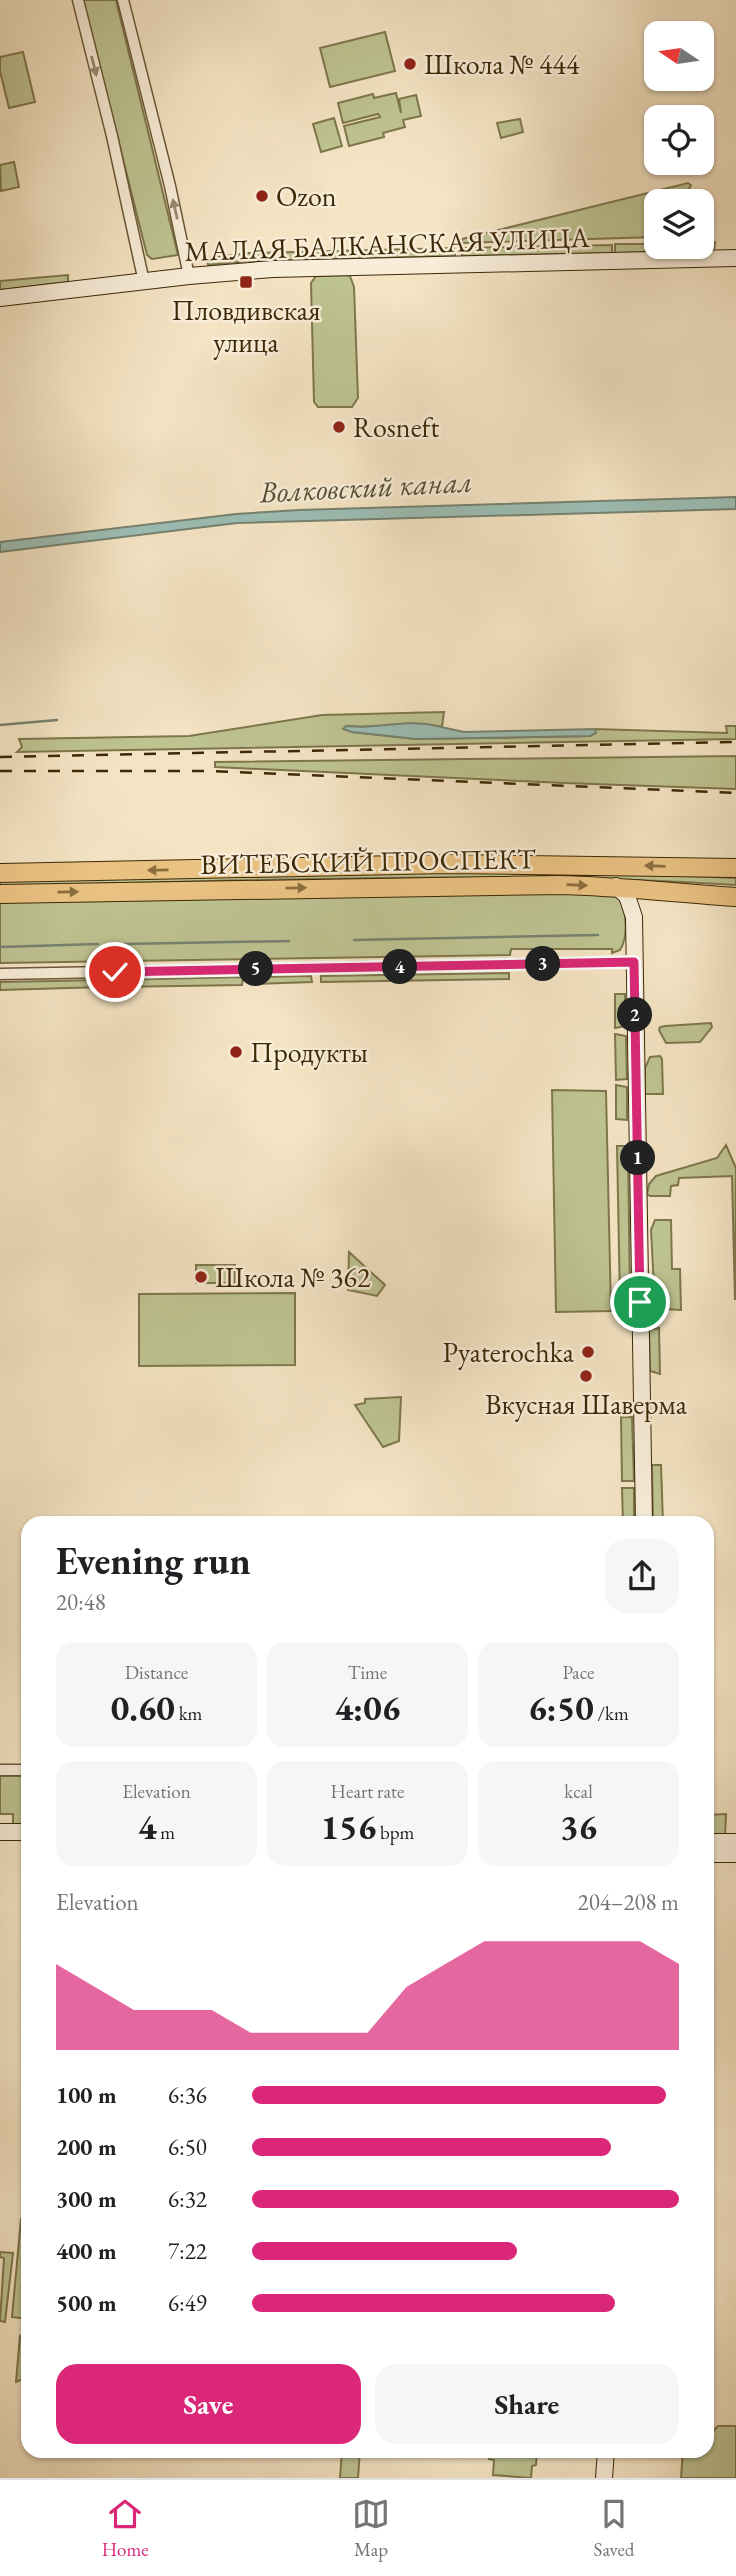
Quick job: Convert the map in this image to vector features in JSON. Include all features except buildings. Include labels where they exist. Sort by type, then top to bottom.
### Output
[{"type":"main road","name":"ВИТЕБСКИЙ ПРОСПЕКТ","points":[[0,873],[447,864],[736,868]]},
{"type":"main road","name":"ВИТЕБСКИЙ ПРОСПЕКТ","points":[[0,894],[446,885],[616,886],[736,897]]},
{"type":"street","points":[[78,0],[112,136],[144,282]]},
{"type":"street","points":[[123,0],[190,276]]},
{"type":"street","name":"МАЛАЯ БАЛКАНСКАЯ УЛИЦА","points":[[0,298],[273,269],[736,258]]},
{"type":"street","points":[[616,886],[626,896],[634,917],[644,1516]]},
{"type":"street","points":[[634,917],[642,904],[662,892]]},
{"type":"street","points":[[0,974],[634,962]]},
{"type":"street","points":[[0,1770],[21,1770]]},
{"type":"street","points":[[0,1832],[21,1832]]},
{"type":"street","points":[[0,1842],[21,1842]]},
{"type":"street","points":[[714,1842],[736,1842]]},
{"type":"street","points":[[714,1854],[736,1854]]},
{"type":"street","points":[[604,2478],[605,2458]]},
{"type":"green space","points":[[83,0],[116,0],[178,255],[152,259],[147,255]]},
{"type":"green space","points":[[385,32],[395,71],[330,87],[320,48]]},
{"type":"green space","points":[[23,52],[35,102],[9,108],[0,71],[0,57]]},
{"type":"green space","points":[[396,93],[401,113],[399,99],[416,95],[421,116],[403,120],[405,127],[383,133],[384,137],[349,146],[344,126],[380,117],[378,114],[343,123],[338,103],[373,94],[374,98]]},
{"type":"green space","points":[[334,118],[342,146],[321,152],[313,124]]},
{"type":"green space","points":[[520,119],[523,132],[501,138],[497,123]]},
{"type":"green space","points":[[14,162],[19,187],[1,191],[0,165]]},
{"type":"green space","points":[[688,183],[691,185],[689,189],[664,189]]},
{"type":"green space","points":[[644,194],[644,237],[462,243],[462,239]]},
{"type":"green space","points":[[615,244],[644,244],[644,252],[615,253]]},
{"type":"green space","points":[[612,245],[612,253],[462,256],[462,248]]},
{"type":"green space","points":[[454,248],[455,256],[249,261],[208,265],[207,258],[249,253]]},
{"type":"green space","points":[[68,275],[68,282],[0,290],[0,281]]},
{"type":"green space","points":[[316,276],[350,276],[354,287],[358,398],[352,407],[318,407],[314,402],[311,283]]},
{"type":"green space","points":[[444,712],[442,727],[418,724],[349,726],[352,732],[416,739],[590,736],[595,733],[595,729],[727,733],[726,726],[736,726],[736,739],[17,752],[22,747],[19,739],[189,736],[322,715]]},
{"type":"green space","points":[[736,756],[736,789],[215,767],[215,762]]},
{"type":"green space","points":[[417,873],[617,873],[736,878],[736,885],[460,877],[0,886],[0,881]]},
{"type":"green space","points":[[612,894],[620,898],[626,924],[625,938],[620,950],[612,953],[612,949],[511,949],[510,955],[0,963],[0,900]]},
{"type":"green space","points":[[509,973],[509,979],[321,982],[321,976]]},
{"type":"green space","points":[[311,976],[312,982],[251,984],[251,977]]},
{"type":"green space","points":[[243,977],[242,985],[114,987],[113,980]]},
{"type":"green space","points":[[104,980],[104,987],[0,990],[0,982]]},
{"type":"green space","points":[[615,994],[625,994],[626,1026],[615,1028]]},
{"type":"green space","points":[[711,1023],[712,1027],[700,1042],[666,1043],[659,1030],[665,1026]]},
{"type":"green space","points":[[615,1034],[626,1036],[627,1079],[616,1080]]},
{"type":"green space","points":[[660,1056],[663,1094],[645,1094],[645,1068],[650,1057]]},
{"type":"green space","points":[[616,1085],[627,1087],[627,1120],[616,1119]]},
{"type":"green space","points":[[552,1090],[606,1091],[611,1311],[556,1312]]},
{"type":"green space","points":[[726,1145],[736,1168],[735,1300],[732,1176],[679,1178],[678,1185],[671,1186],[670,1196],[647,1194],[649,1184],[656,1176],[717,1158]]},
{"type":"green space","points":[[617,1146],[628,1146],[630,1300],[620,1300]]},
{"type":"green space","points":[[655,1220],[671,1220],[672,1269],[680,1269],[681,1310],[655,1306],[651,1230]]},
{"type":"green space","points":[[349,1252],[385,1285],[377,1296],[348,1290]]},
{"type":"green space","points":[[196,1265],[235,1265],[235,1283],[196,1283]]},
{"type":"green space","points":[[295,1293],[295,1365],[139,1366],[139,1294]]},
{"type":"green space","points":[[659,1328],[660,1374],[650,1371],[649,1330]]},
{"type":"green space","points":[[401,1397],[399,1441],[383,1447],[355,1405],[365,1403],[365,1399]]},
{"type":"green space","points":[[621,1417],[632,1417],[634,1481],[622,1481]]},
{"type":"green space","points":[[652,1465],[661,1465],[663,1516],[653,1516]]},
{"type":"green space","points":[[622,1488],[634,1488],[634,1516],[623,1516]]},
{"type":"green space","points":[[0,1776],[21,1776],[21,1827],[13,1827],[13,1814],[0,1814]]},
{"type":"green space","points":[[726,1814],[725,1837],[714,1836],[714,1815]]},
{"type":"green space","points":[[21,2219],[21,2318],[12,2317]]},
{"type":"green space","points":[[0,2252],[13,2253],[5,2322],[0,2321],[4,2258],[0,2257]]},
{"type":"green space","points":[[20,2336],[21,2380],[16,2382]]},
{"type":"green space","points":[[718,2426],[736,2426],[736,2478],[681,2478],[682,2458],[714,2458],[714,2430]]},
{"type":"green space","points":[[341,2458],[359,2458],[358,2478],[340,2478]]},
{"type":"green space","points":[[536,2458],[536,2465],[532,2466],[531,2478],[493,2475],[494,2460],[489,2459]]},
{"type":"water","points":[[736,497],[736,509],[237,523],[0,552],[0,542],[236,514]]},
{"type":"water","points":[[410,723],[464,732],[595,729],[596,733],[590,736],[416,739],[343,729],[346,726]]},
{"type":"waterway","points":[[0,725],[57,720]]},
{"type":"waterway","points":[[354,940],[598,935]]},
{"type":"waterway","points":[[124,944],[289,941]]},
{"type":"waterway","points":[[0,947],[98,944]]},
{"type":"railway","points":[[0,757],[736,742]]},
{"type":"railway","points":[[0,771],[210,771],[736,793]]},
{"type":"place","name":"Школа № 444","points":[[410,64]]},
{"type":"place","name":"Ozon","points":[[262,196]]},
{"type":"place","name":"Пловдивская улица","points":[[246,282]]},
{"type":"place","name":"Rosneft","points":[[339,427]]},
{"type":"place","name":"Продукты","points":[[236,1052]]},
{"type":"place","name":"Школа № 362","points":[[201,1277]]},
{"type":"place","name":"Pyaterochka","points":[[588,1352]]},
{"type":"place","name":"Вкусная Шаверма","points":[[586,1376]]},
{"type":"route","points":[[115,972],[634,962],[640,1302]]},
{"type":"water label","name":"Волковский канал","points":[[366,487]]}]
